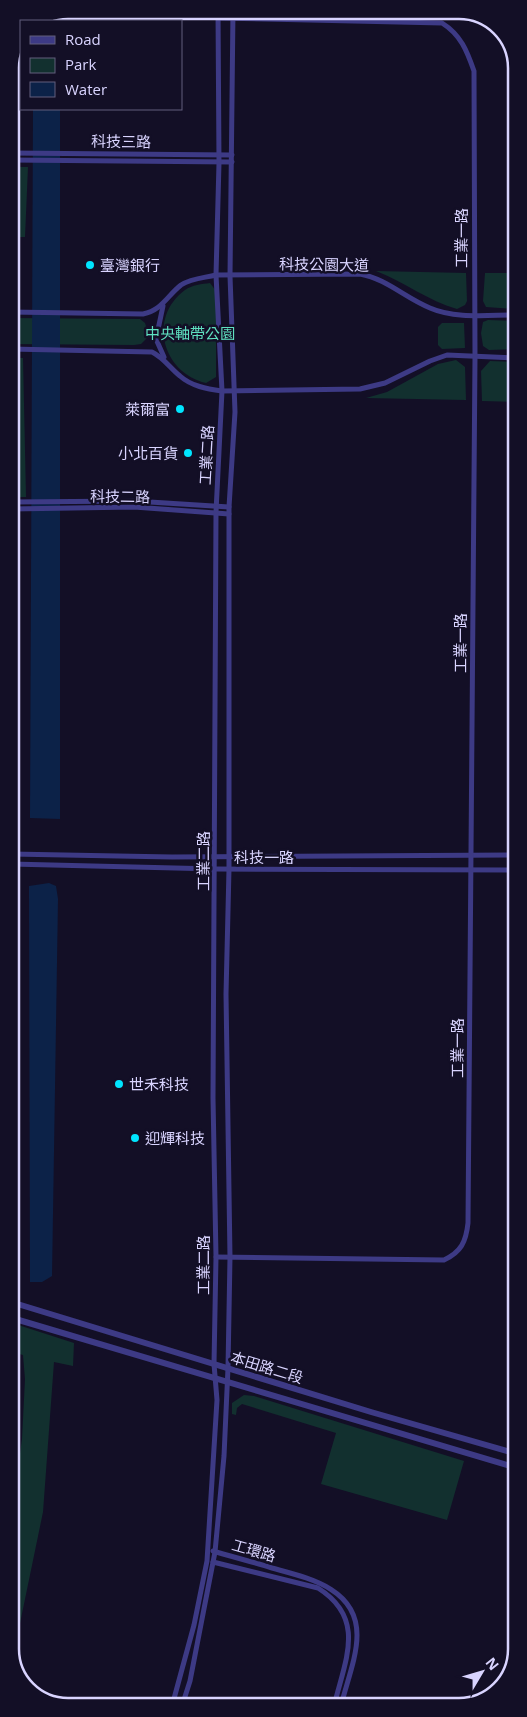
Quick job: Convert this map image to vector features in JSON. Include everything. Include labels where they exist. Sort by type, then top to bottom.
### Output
[{"type":"street","name":"工業二路","points":[[174,1698],[194,1625],[207,1561],[217,1400],[214,1364],[216,1257],[213,1098],[216,869],[216,506],[222,391],[216,275],[219,162],[218,19]]},
{"type":"street","name":"工業二路","points":[[184,1698],[214,1562],[228,1382],[230,1257],[226,994],[229,869],[229,506],[235,391],[230,276],[233,19]]},
{"type":"street","name":"工業一路","points":[[216,1257],[444,1260],[456,1255],[466,1238],[468,1213],[475,357],[474,71],[465,45],[452,29],[442,23],[275,19]]},
{"type":"street","name":"科技三路","points":[[19,153],[232,155]]},
{"type":"street","name":"科技三路","points":[[19,160],[232,162]]},
{"type":"street","name":"科技公園大道","points":[[19,312],[143,314],[155,311],[182,285],[191,280],[216,275],[360,274],[375,277],[428,308],[440,312],[508,315]]},
{"type":"street","points":[[164,304],[156,339],[158,348],[171,368]]},
{"type":"street","points":[[19,349],[152,352],[162,357],[171,368],[192,384],[205,389],[222,391],[370,388],[394,380],[447,356],[508,358]]},
{"type":"street","name":"科技二路","points":[[19,502],[134,501],[229,506]]},
{"type":"street","name":"科技二路","points":[[19,509],[134,507],[229,514]]},
{"type":"street","name":"科技一路","points":[[19,854],[508,855]]},
{"type":"street","name":"科技一路","points":[[19,864],[216,869],[508,870]]},
{"type":"street","name":"本田路二段","points":[[19,1304],[508,1451]]},
{"type":"street","name":"本田路二段","points":[[19,1320],[508,1465]]},
{"type":"street","points":[[213,1487],[221,1488]]},
{"type":"street","name":"工環路","points":[[208,1550],[317,1580],[336,1592],[350,1610],[356,1628],[356,1646],[343,1698]]},
{"type":"street","name":"工環路","points":[[207,1561],[318,1588],[329,1595],[341,1608],[348,1629],[349,1643],[336,1698]]},
{"type":"street","points":[[292,1581],[294,1574]]},
{"type":"street","points":[[348,1629],[356,1628]]},
{"type":"green space","points":[[19,167],[28,167],[25,237],[19,237]]},
{"type":"green space","points":[[376,271],[466,273],[467,301],[465,305],[457,309],[446,306]]},
{"type":"green space","points":[[485,273],[508,273],[508,309],[486,307],[483,301]]},
{"type":"green space","name":"中央軸帶公園","points":[[210,283],[216,291],[216,377],[206,383],[191,377],[179,368],[170,357],[165,343],[164,329],[166,315],[173,302],[185,290],[197,285]]},
{"type":"green space","name":"中央軸帶公園","points":[[19,318],[140,319],[145,323],[149,336],[141,344],[19,344]]},
{"type":"green space","points":[[488,320],[508,321],[508,349],[489,350],[483,346],[481,333],[483,322]]},
{"type":"green space","points":[[442,323],[464,323],[465,348],[442,349],[438,345],[438,327]]},
{"type":"green space","points":[[19,358],[23,358],[26,497],[19,497]]},
{"type":"green space","points":[[456,360],[465,367],[466,400],[366,398],[387,392],[438,364]]},
{"type":"green space","points":[[490,361],[508,362],[508,402],[482,401],[481,371]]},
{"type":"green space","points":[[19,1325],[74,1343],[73,1366],[54,1362],[43,1512],[19,1628],[19,1460],[25,1379],[23,1355],[19,1354]]},
{"type":"green space","points":[[244,1395],[254,1396],[464,1461],[447,1520],[321,1484],[336,1433],[242,1404],[237,1408],[236,1415],[232,1414],[232,1403]]},
{"type":"water","points":[[33,110],[60,110],[60,819],[30,818]]},
{"type":"water","points":[[49,883],[56,886],[58,899],[52,1276],[42,1282],[30,1282],[29,886]]},
{"type":"place","name":"臺灣銀行","points":[[90,265]]},
{"type":"place","name":"萊爾富","points":[[180,409]]},
{"type":"place","name":"小北百貨","points":[[188,453]]},
{"type":"place","name":"世禾科技","points":[[119,1084]]},
{"type":"place","name":"迎輝科技","points":[[135,1138]]}]
